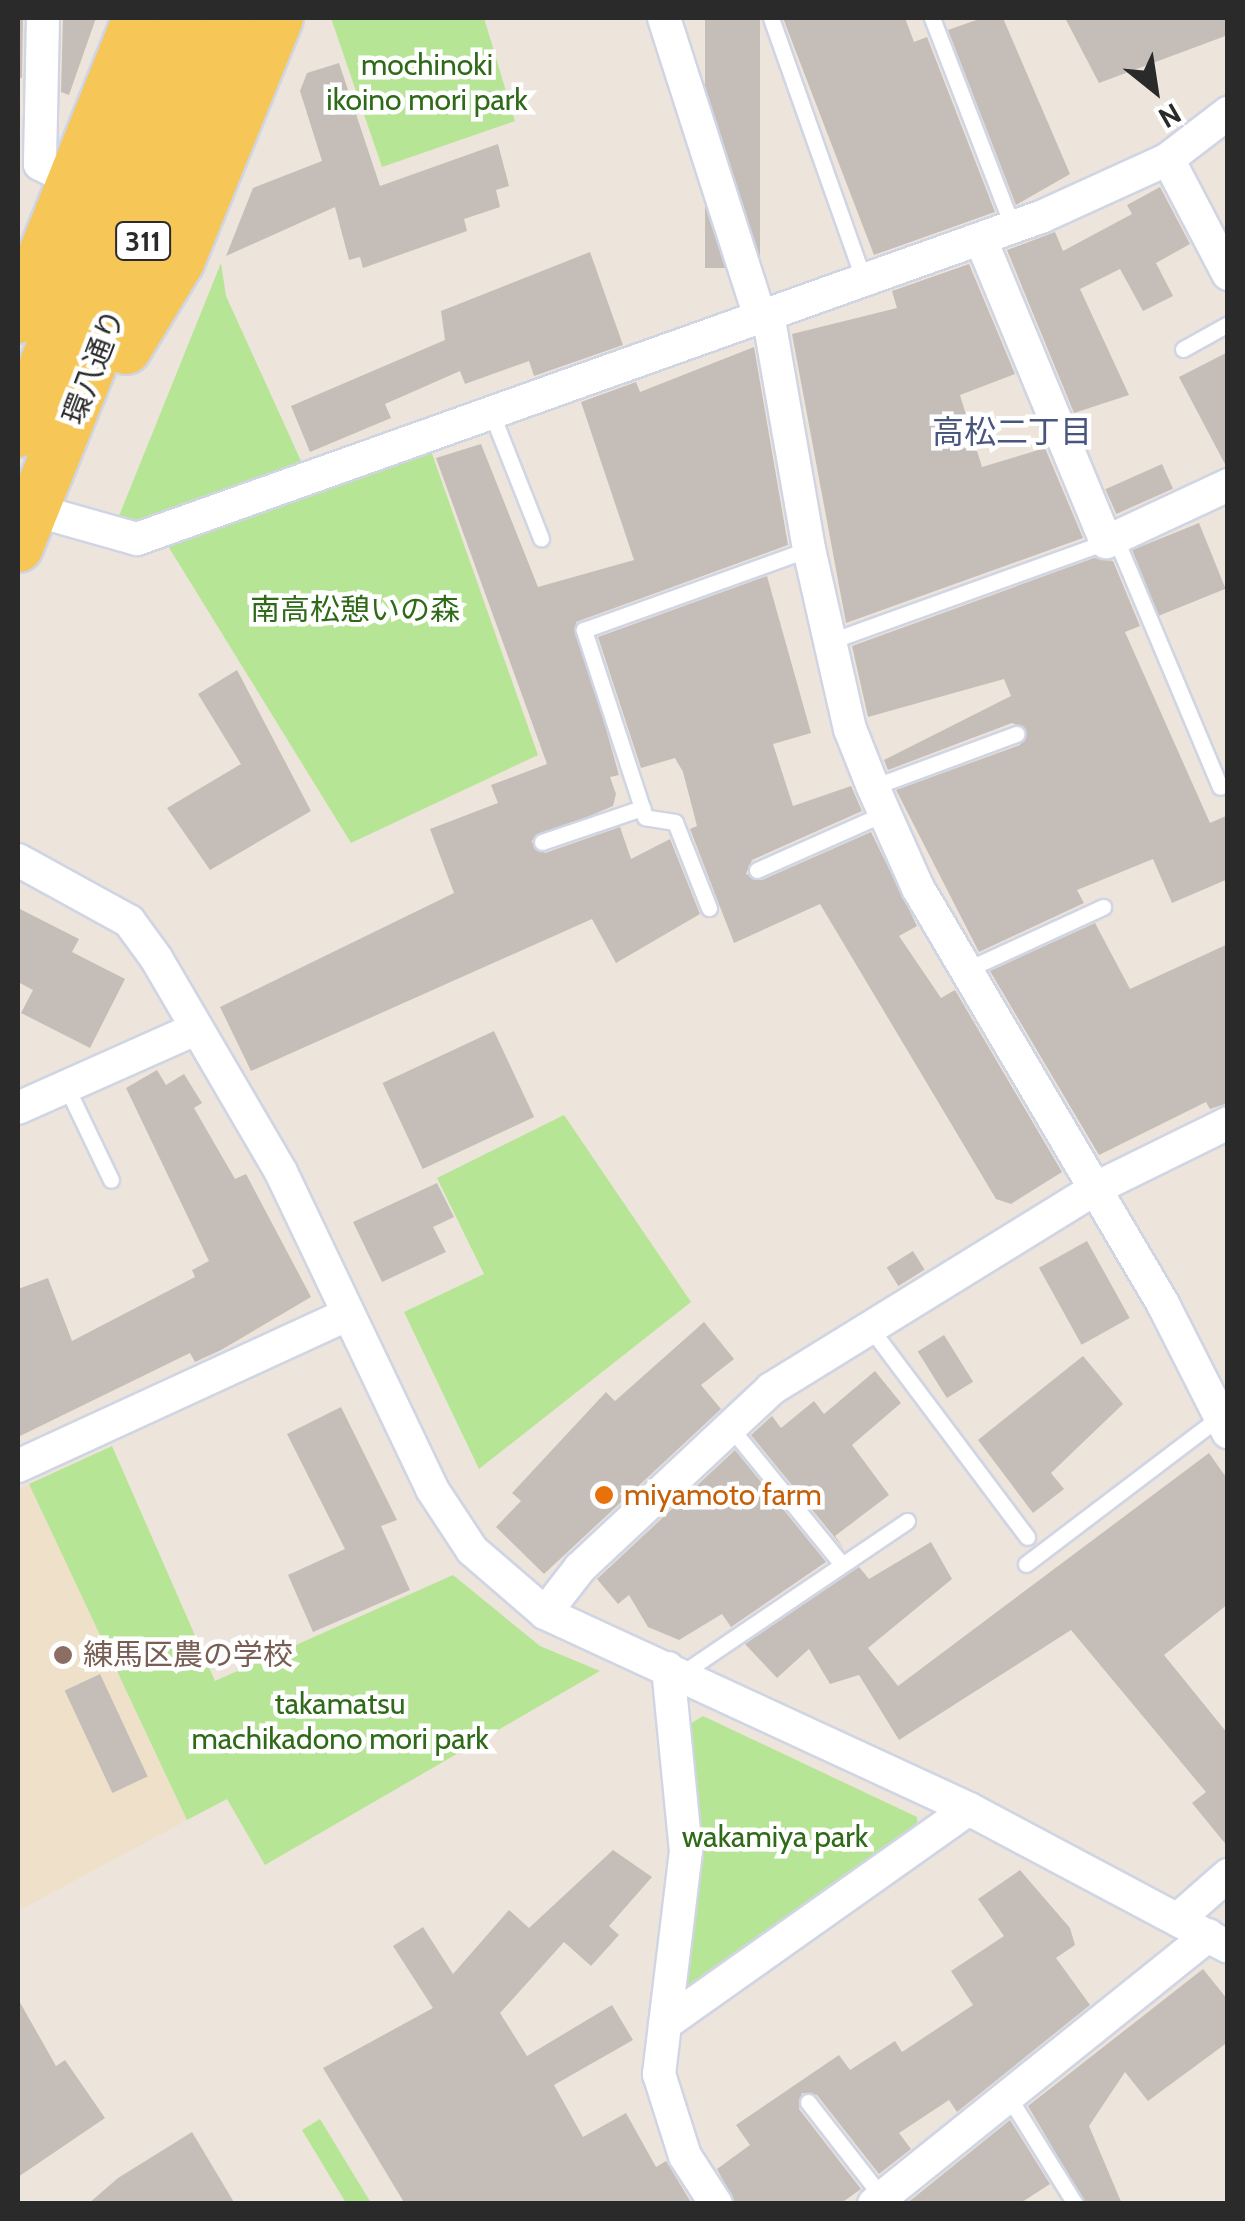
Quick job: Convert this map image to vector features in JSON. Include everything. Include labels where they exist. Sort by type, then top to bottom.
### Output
[{"type":"main road","points":[[18,318],[28,258],[73,180],[138,18]]},
{"type":"main road","name":"環八通り","points":[[18,432],[182,18]]},
{"type":"main road","name":"環八通り","points":[[26,528],[56,464],[231,18]]},
{"type":"main road","points":[[56,464],[180,262],[278,18]]},
{"type":"street","points":[[43,18],[40,164],[73,180]]},
{"type":"street","points":[[664,18],[764,315],[831,642],[879,800],[966,970],[1096,1188],[1224,1424]]},
{"type":"street","points":[[26,528],[137,539],[1013,228],[1168,158],[1228,113]]},
{"type":"street","points":[[1168,158],[1228,274]]},
{"type":"street","points":[[981,240],[1111,540],[1228,485]]},
{"type":"street","points":[[18,860],[129,920],[281,1172],[348,1314],[472,1550],[545,1614],[969,1809],[1218,1941],[878,2200]]},
{"type":"street","points":[[18,1108],[193,1030]]},
{"type":"street","points":[[545,1614],[728,1424],[1096,1188],[1228,1124]]},
{"type":"street","points":[[18,1466],[348,1314]]},
{"type":"street","points":[[675,1671],[686,1850],[659,2074],[667,2103],[716,2204]]},
{"type":"street","points":[[665,2024],[969,1809]]},
{"type":"street","points":[[1178,1919],[1228,1875]]},
{"type":"lane","points":[[771,18],[864,280]]},
{"type":"lane","points":[[932,18],[1013,228]]},
{"type":"lane","points":[[1183,349],[1228,324]]},
{"type":"lane","points":[[492,412],[541,538]]},
{"type":"lane","points":[[831,642],[1111,540],[1220,787]]},
{"type":"lane","points":[[709,908],[675,822],[648,820],[642,808],[584,630],[809,549]]},
{"type":"lane","points":[[758,870],[879,800],[1016,734]]},
{"type":"lane","points":[[542,842],[642,808]]},
{"type":"lane","points":[[966,970],[1103,907]]},
{"type":"lane","points":[[66,1086],[111,1180]]},
{"type":"lane","points":[[871,1329],[1027,1537]]},
{"type":"lane","points":[[728,1424],[841,1563]]},
{"type":"lane","points":[[1026,1564],[1224,1424]]},
{"type":"lane","points":[[675,1671],[907,1521]]},
{"type":"lane","points":[[1010,2099],[1075,2204]]},
{"type":"lane","points":[[808,2102],[878,2200]]},
{"type":"shaded area","name":"練馬区農の学校","points":[[29,1484],[187,1820],[18,1911],[18,1489]]},
{"type":"green space","name":"mochinoki ikoino mori park","points":[[331,18],[484,18],[515,121],[382,167]]},
{"type":"green space","points":[[221,263],[226,296],[301,461],[133,528],[119,516]]},
{"type":"green space","name":"南高松憩いの森","points":[[430,448],[538,755],[351,843],[168,546]]},
{"type":"green space","points":[[564,1115],[691,1302],[479,1469],[404,1312],[484,1274],[437,1178]]},
{"type":"green space","name":"takamatsu machikadono mori park","points":[[112,1446],[215,1681],[453,1575],[540,1646],[600,1671],[265,1865],[227,1799],[187,1820],[29,1484]]},
{"type":"green space","name":"wakamiya park","points":[[703,1716],[917,1817],[918,1833],[696,1990],[682,1983],[690,1724]]},
{"type":"green space","points":[[320,2119],[371,2203],[346,2203],[302,2130]]},
{"type":"building","points":[[18,18],[23,18],[22,78],[18,77]]},
{"type":"building","points":[[63,18],[96,18],[69,95],[61,92]]},
{"type":"building","points":[[705,18],[760,18],[760,268],[705,268]]},
{"type":"building","points":[[783,18],[905,18],[914,42],[927,37],[995,212],[874,255]]},
{"type":"building","points":[[982,18],[1003,18],[1070,174],[1016,205],[948,30]]},
{"type":"building","points":[[1065,18],[1228,18],[1228,35],[1099,83]]},
{"type":"building","points":[[339,63],[380,186],[498,144],[509,186],[496,190],[500,207],[464,219],[467,231],[363,268],[360,257],[349,260],[335,207],[226,256],[253,188],[322,161],[300,91],[307,73]]},
{"type":"building","points":[[1160,187],[1190,244],[1156,263],[1173,296],[1143,311],[1120,269],[1080,289],[1129,395],[1074,413],[1007,250],[1055,232],[1063,251],[1132,214],[1127,205]]},
{"type":"building","points":[[590,252],[623,345],[534,376],[529,361],[465,384],[460,371],[385,404],[391,418],[310,452],[291,406],[445,340],[441,311]]},
{"type":"building","points":[[969,264],[1015,374],[960,395],[982,467],[1045,448],[1083,538],[846,623],[792,334],[897,308],[892,291]]},
{"type":"building","points":[[754,347],[788,545],[576,622],[619,775],[610,777],[616,794],[613,806],[531,841],[545,853],[620,827],[631,859],[670,839],[700,914],[616,963],[592,919],[251,1071],[220,1007],[454,893],[430,829],[498,803],[491,785],[547,764],[436,458],[481,444],[538,587],[634,560],[581,402],[636,382],[640,392]]},
{"type":"building","points":[[1228,352],[1228,465],[1226,466],[1179,377]]},
{"type":"building","points":[[1162,464],[1173,489],[1116,514],[1105,489]]},
{"type":"building","points":[[1199,523],[1226,589],[1159,616],[1132,550]]},
{"type":"building","points":[[1094,558],[1113,561],[1140,626],[1125,632],[1210,823],[1228,815],[1228,879],[1172,903],[1153,859],[1077,890],[1084,903],[979,952],[896,790],[1020,745],[1026,729],[1012,723],[888,770],[884,760],[1011,696],[1004,679],[868,717],[852,646]]},
{"type":"building","points":[[767,576],[811,733],[773,744],[793,806],[851,786],[862,811],[752,860],[746,874],[762,880],[871,832],[917,926],[899,936],[941,998],[955,990],[1062,1172],[1011,1204],[996,1199],[820,904],[734,943],[690,829],[697,826],[683,772],[675,758],[641,768],[598,637]]},
{"type":"building","points":[[237,670],[311,811],[210,870],[167,808],[241,764],[198,694]]},
{"type":"building","points":[[18,908],[79,939],[72,952],[125,979],[90,1048],[21,1013],[33,990],[18,982]]},
{"type":"building","points":[[1095,923],[1130,989],[1228,944],[1228,1103],[1210,1109],[1206,1102],[1099,1155],[990,971]]},
{"type":"building","points":[[494,1031],[534,1117],[423,1169],[383,1083]]},
{"type":"building","points":[[157,1070],[166,1085],[184,1074],[202,1103],[194,1108],[235,1179],[246,1174],[311,1297],[221,1350],[195,1362],[190,1353],[18,1437],[18,1289],[48,1278],[72,1341],[195,1277],[192,1270],[209,1261],[126,1088]]},
{"type":"building","points":[[437,1183],[454,1217],[433,1227],[446,1252],[382,1282],[353,1222]]},
{"type":"building","points":[[1087,1241],[1130,1318],[1082,1345],[1039,1268]]},
{"type":"building","points":[[913,1251],[925,1270],[898,1286],[887,1267]]},
{"type":"building","points":[[704,1322],[734,1359],[701,1385],[721,1409],[544,1574],[496,1527],[521,1501],[512,1493],[606,1392],[615,1401]]},
{"type":"building","points":[[944,1335],[973,1382],[947,1398],[918,1351]]},
{"type":"building","points":[[1083,1356],[1123,1404],[1051,1473],[1064,1489],[1033,1513],[978,1440]]},
{"type":"building","points":[[875,1371],[901,1403],[852,1445],[889,1495],[835,1536],[845,1550],[751,1435],[772,1416],[781,1428],[814,1401],[824,1414]]},
{"type":"building","points":[[341,1407],[397,1520],[381,1526],[410,1590],[313,1632],[288,1575],[345,1549],[287,1434]]},
{"type":"building","points":[[735,1450],[826,1562],[731,1627],[722,1614],[679,1640],[648,1627],[629,1595],[618,1604],[597,1579]]},
{"type":"building","points":[[1209,1453],[1228,1480],[1228,1604],[1164,1655],[1228,1734],[1228,1847],[1192,1803],[1206,1792],[1071,1630],[899,1740],[859,1675],[830,1684],[809,1649],[777,1678],[745,1644],[859,1567],[869,1579],[931,1542],[952,1579],[868,1648],[898,1686]]},
{"type":"building","points":[[100,1674],[148,1776],[112,1793],[65,1690]]},
{"type":"building","points":[[613,1850],[652,1877],[609,1926],[619,1935],[591,1966],[564,1942],[500,2013],[527,2056],[612,2005],[633,2040],[554,2085],[583,2137],[626,2113],[656,2167],[666,2161],[692,2204],[405,2204],[323,2068],[433,2008],[393,1946],[423,1927],[453,1974],[509,1910],[529,1928]]},
{"type":"building","points":[[1020,1870],[1070,1928],[1075,1945],[1056,1958],[1090,2005],[957,2112],[949,2100],[899,2133],[911,2149],[879,2174],[817,2095],[802,2093],[799,2109],[861,2189],[840,2204],[736,2204],[717,2169],[750,2145],[736,2125],[839,2055],[850,2070],[895,2041],[902,2052],[973,2005],[951,1971],[1004,1936],[978,1899]]},
{"type":"building","points":[[1203,1969],[1228,2000],[1228,2042],[1148,2101],[1125,2072],[1089,2126],[1122,2204],[1086,2204],[1028,2106]]},
{"type":"building","points":[[18,1999],[56,2066],[65,2060],[105,2118],[18,2177]]},
{"type":"building","points":[[1010,2120],[1050,2184],[1019,2204],[906,2204]]},
{"type":"building","points":[[192,2132],[235,2204],[88,2204],[118,2178]]},
{"type":"place","name":"miyamoto farm","points":[[604,1495]]},
{"type":"place","name":"練馬区農の学校","points":[[63,1655]]},
{"type":"district","name":"高松二丁目","points":[[1012,432]]}]
